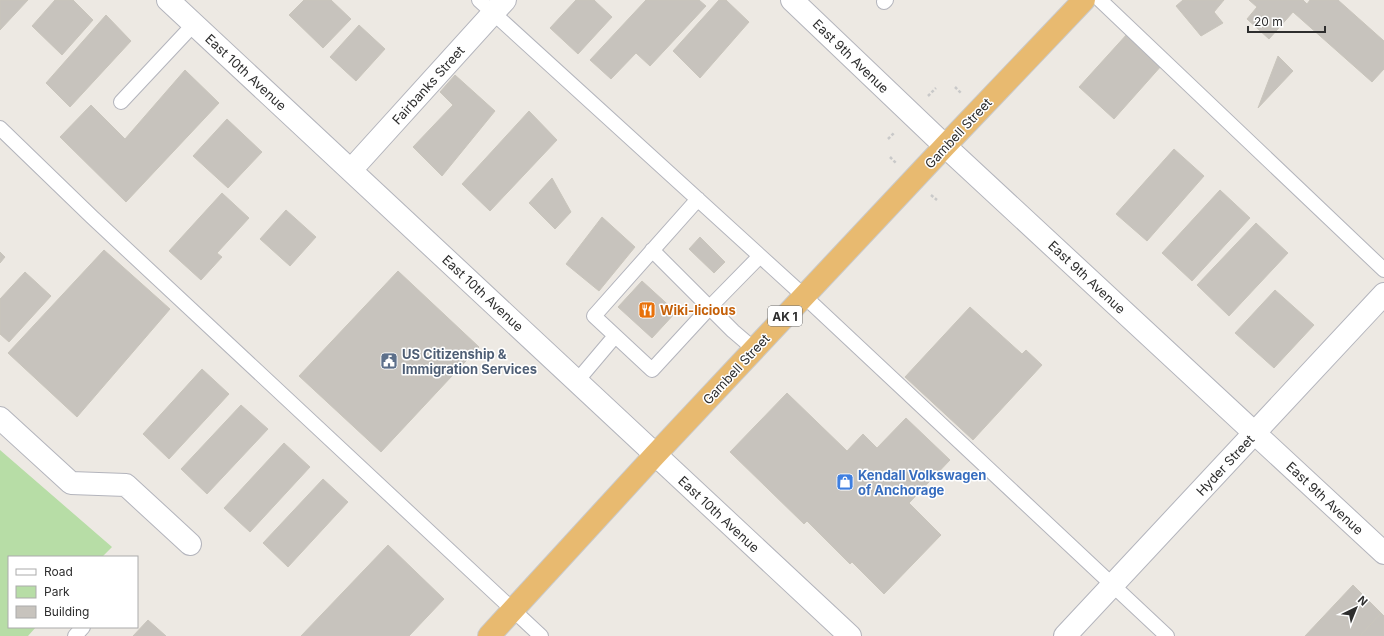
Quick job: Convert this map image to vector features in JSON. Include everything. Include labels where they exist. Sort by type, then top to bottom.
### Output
[{"type":"highway","name":"Gambell Street","points":[[489,636],[754,349],[1084,0]]},
{"type":"street","name":"East 10th Avenue","points":[[168,0],[850,636]]},
{"type":"street","name":"East 9th Avenue","points":[[792,0],[945,146],[1384,553]]},
{"type":"street","name":"Fairbanks Street","points":[[351,170],[492,4]]},
{"type":"street","name":"Hyder Street","points":[[1065,636],[1384,294]]},
{"type":"street","points":[[0,418],[71,483],[126,485],[190,544]]},
{"type":"lane","points":[[1100,0],[1384,270]]},
{"type":"lane","points":[[492,4],[698,199],[804,296],[1167,636]]},
{"type":"lane","points":[[120,102],[194,24]]},
{"type":"lane","points":[[0,128],[98,222],[541,636]]},
{"type":"lane","points":[[698,199],[594,316],[615,336],[652,370],[710,307],[760,256]]},
{"type":"lane","points":[[652,250],[733,331],[754,349]]},
{"type":"lane","points":[[577,381],[615,336]]},
{"type":"lane","points":[[75,636],[82,628]]},
{"type":"green space","points":[[0,450],[112,547],[103,556],[8,556],[8,628],[35,628],[28,636],[0,636]]},
{"type":"building","points":[[0,0],[28,0],[0,30]]},
{"type":"building","points":[[55,0],[73,0],[93,20],[62,55],[32,26]]},
{"type":"building","points":[[304,0],[331,0],[351,19],[323,48],[289,15]]},
{"type":"building","points":[[576,0],[594,0],[612,17],[578,54],[550,28]]},
{"type":"building","points":[[646,0],[699,0],[706,6],[650,66],[636,53],[611,79],[590,60]]},
{"type":"building","points":[[719,0],[726,0],[749,22],[700,78],[673,51]]},
{"type":"building","points":[[1183,0],[1224,0],[1214,12],[1223,23],[1201,36],[1176,6]]},
{"type":"building","points":[[1249,0],[1303,0],[1307,4],[1310,0],[1338,0],[1384,41],[1384,69],[1372,82],[1293,12],[1269,39],[1247,19],[1257,7]]},
{"type":"building","points":[[106,15],[131,41],[70,107],[46,83]]},
{"type":"building","points":[[359,25],[385,49],[356,81],[330,57]]},
{"type":"building","points":[[1128,33],[1162,65],[1114,119],[1079,87]]},
{"type":"building","points":[[1278,56],[1293,71],[1258,108]]},
{"type":"building","points":[[185,70],[219,103],[126,202],[60,137],[91,105],[125,139]]},
{"type":"building","points":[[455,75],[495,111],[442,176],[413,147],[453,105],[440,92]]},
{"type":"building","points":[[529,111],[557,140],[490,211],[462,184]]},
{"type":"building","points":[[227,119],[262,152],[228,188],[193,156]]},
{"type":"building","points":[[1174,149],[1204,176],[1147,241],[1116,214]]},
{"type":"building","points":[[552,178],[571,212],[555,229],[529,203]]},
{"type":"building","points":[[1220,190],[1250,218],[1192,281],[1162,253]]},
{"type":"building","points":[[222,193],[249,218],[217,253],[222,257],[201,280],[169,251]]},
{"type":"building","points":[[286,210],[316,237],[290,266],[260,239]]},
{"type":"building","points":[[602,217],[635,247],[599,291],[566,264]]},
{"type":"building","points":[[1256,223],[1288,253],[1229,316],[1197,285]]},
{"type":"building","points":[[700,237],[725,262],[714,273],[689,249]]},
{"type":"building","points":[[104,250],[170,309],[77,417],[8,353]]},
{"type":"building","points":[[0,252],[5,257],[0,263]]},
{"type":"building","name":"US Citizenship & Immigration Services","points":[[398,271],[479,347],[381,452],[299,376]]},
{"type":"building","points":[[25,272],[51,296],[9,342],[0,334],[0,299]]},
{"type":"building","name":"Wiki-licious","points":[[642,281],[676,312],[652,338],[618,307]]},
{"type":"building","points":[[1275,290],[1314,325],[1274,368],[1235,333]]},
{"type":"building","points":[[970,307],[1022,354],[1026,350],[1042,365],[973,440],[905,377]]},
{"type":"building","points":[[202,369],[229,394],[169,459],[143,434]]},
{"type":"building","name":"Kendall Volkswagen of Anchorage","points":[[787,393],[847,451],[863,434],[877,448],[906,418],[950,460],[909,503],[941,535],[884,594],[852,562],[850,564],[807,521],[804,524],[730,452]]},
{"type":"building","points":[[241,405],[268,429],[207,494],[181,469]]},
{"type":"building","points":[[284,443],[310,467],[250,532],[224,508]]},
{"type":"building","points":[[323,479],[348,502],[288,567],[263,543]]},
{"type":"building","points":[[388,545],[444,599],[409,636],[301,636]]},
{"type":"building","points":[[1353,585],[1381,613],[1360,636],[1305,636]]},
{"type":"building","points":[[1381,613],[1384,616],[1384,636],[1360,636]]},
{"type":"building","points":[[148,620],[166,636],[133,636]]},
{"type":"place","name":"Wiki-licious","points":[[647,310]]},
{"type":"place","name":"US Citizenship & Immigration Services","points":[[389,361]]},
{"type":"place","name":"Kendall Volkswagen of Anchorage","points":[[845,482]]}]
